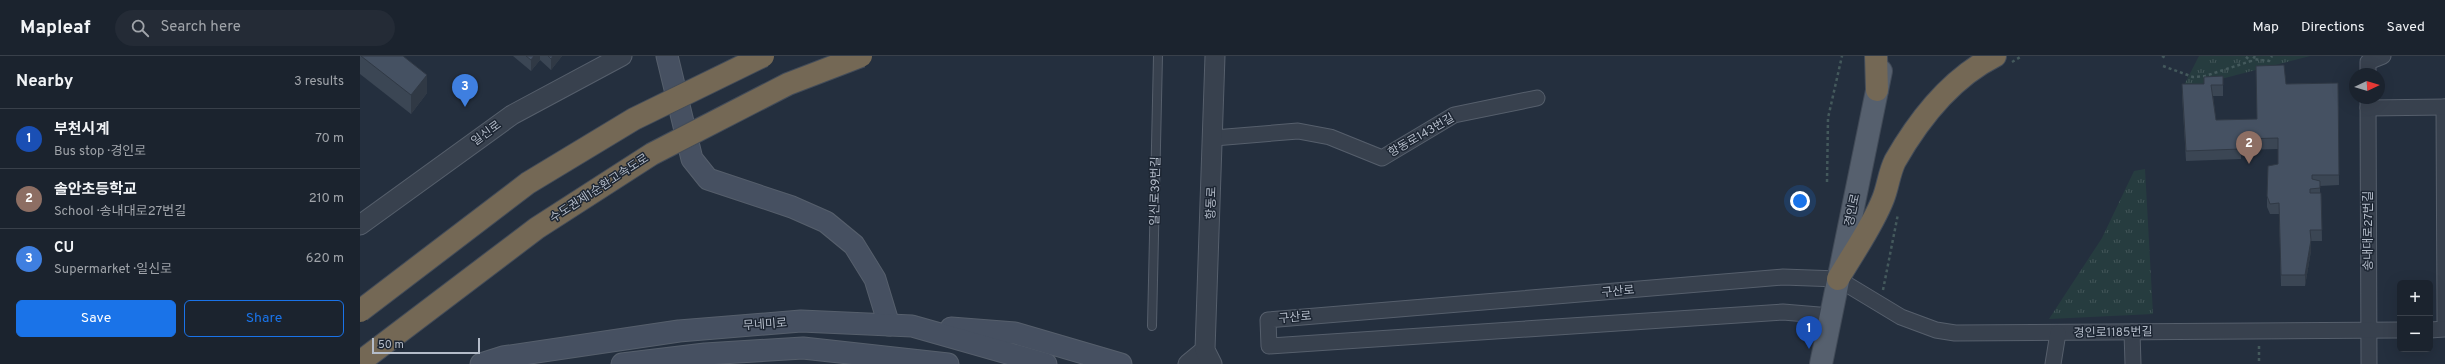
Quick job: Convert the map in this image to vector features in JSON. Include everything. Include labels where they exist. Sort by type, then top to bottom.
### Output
[{"type":"highway","points":[[360,311],[528,183],[634,119],[763,56]]},
{"type":"highway","name":"수도권제1순환고속도로","points":[[360,362],[537,228],[652,154],[788,84],[861,56]]},
{"type":"highway","points":[[1876,56],[1878,90]]},
{"type":"highway","points":[[1838,279],[1883,200],[1894,162],[1938,98],[1980,64],[2002,60]]},
{"type":"main road","points":[[667,56],[692,159],[708,179],[792,207],[826,222],[854,245],[875,279],[889,325]]},
{"type":"main road","name":"경인로","points":[[1821,364],[1884,56]]},
{"type":"main road","name":"무네미로","points":[[481,364],[503,357],[679,331],[801,321],[912,326],[1046,364]]},
{"type":"main road","points":[[912,326],[1015,333],[1121,364]]},
{"type":"main road","points":[[622,364],[705,354],[803,348],[907,362],[948,364]]},
{"type":"street","name":"일신로","points":[[360,225],[512,114],[622,56]]},
{"type":"street","name":"항동로","points":[[1188,364],[1208,357],[1215,56]]},
{"type":"street","points":[[2368,68],[2368,62],[2383,56]]},
{"type":"street","name":"항동로143번길","points":[[1214,138],[1298,131],[1330,137],[1382,158],[1454,115],[1537,98]]},
{"type":"street","name":"송내대로27번길","points":[[2368,104],[2369,364]]},
{"type":"street","points":[[2385,104],[2444,107],[2445,322]]},
{"type":"street","name":"구산로","points":[[1831,316],[1783,312],[1269,346],[1268,320],[1783,277],[1838,279]]},
{"type":"street","name":"경인로1185번길","points":[[1838,279],[1900,317],[1936,330],[1955,333],[2397,330]]},
{"type":"street","points":[[2433,330],[2445,329]]},
{"type":"street","points":[[2132,332],[2133,364]]},
{"type":"street","points":[[2053,364],[2058,333]]},
{"type":"lane","name":"일신로39번길","points":[[1152,326],[1158,56]]},
{"type":"path","points":[[1827,182],[1828,118],[1842,56]]},
{"type":"path","points":[[2002,60],[2022,56]]},
{"type":"path","points":[[2162,56],[2167,59]]},
{"type":"path","points":[[2245,56],[2252,60],[2269,62],[2272,56]]},
{"type":"path","points":[[2163,66],[2193,77],[2205,76],[2252,60],[2255,56],[2259,56]]},
{"type":"path","points":[[1880,304],[1898,210]]},
{"type":"path","points":[[2258,331],[2259,364]]},
{"type":"green space","points":[[2199,56],[2310,56],[2182,89]]},
{"type":"green space","points":[[2145,169],[2153,314],[2049,319],[2102,238],[2134,171]]},
{"type":"building","points":[[361,56],[403,56],[427,75],[411,95]]},
{"type":"building","points":[[526,56],[534,56],[531,60]]},
{"type":"building","points":[[2284,65],[2286,84],[2338,83],[2339,175],[2312,175],[2312,179],[2320,181],[2320,188],[2310,189],[2310,193],[2321,193],[2322,230],[2310,230],[2311,240],[2305,275],[2281,275],[2279,203],[2270,204],[2267,196],[2268,166],[2278,164],[2278,138],[2241,139],[2241,149],[2186,151],[2182,84],[2204,84],[2204,77],[2223,76],[2223,85],[2211,85],[2216,120],[2257,119],[2256,66]]},
{"type":"place","name":"CU","points":[[465,107]]},
{"type":"place","name":"솔안초등학교","points":[[2249,164]]},
{"type":"place","name":"부천시계","points":[[1809,349]]}]
